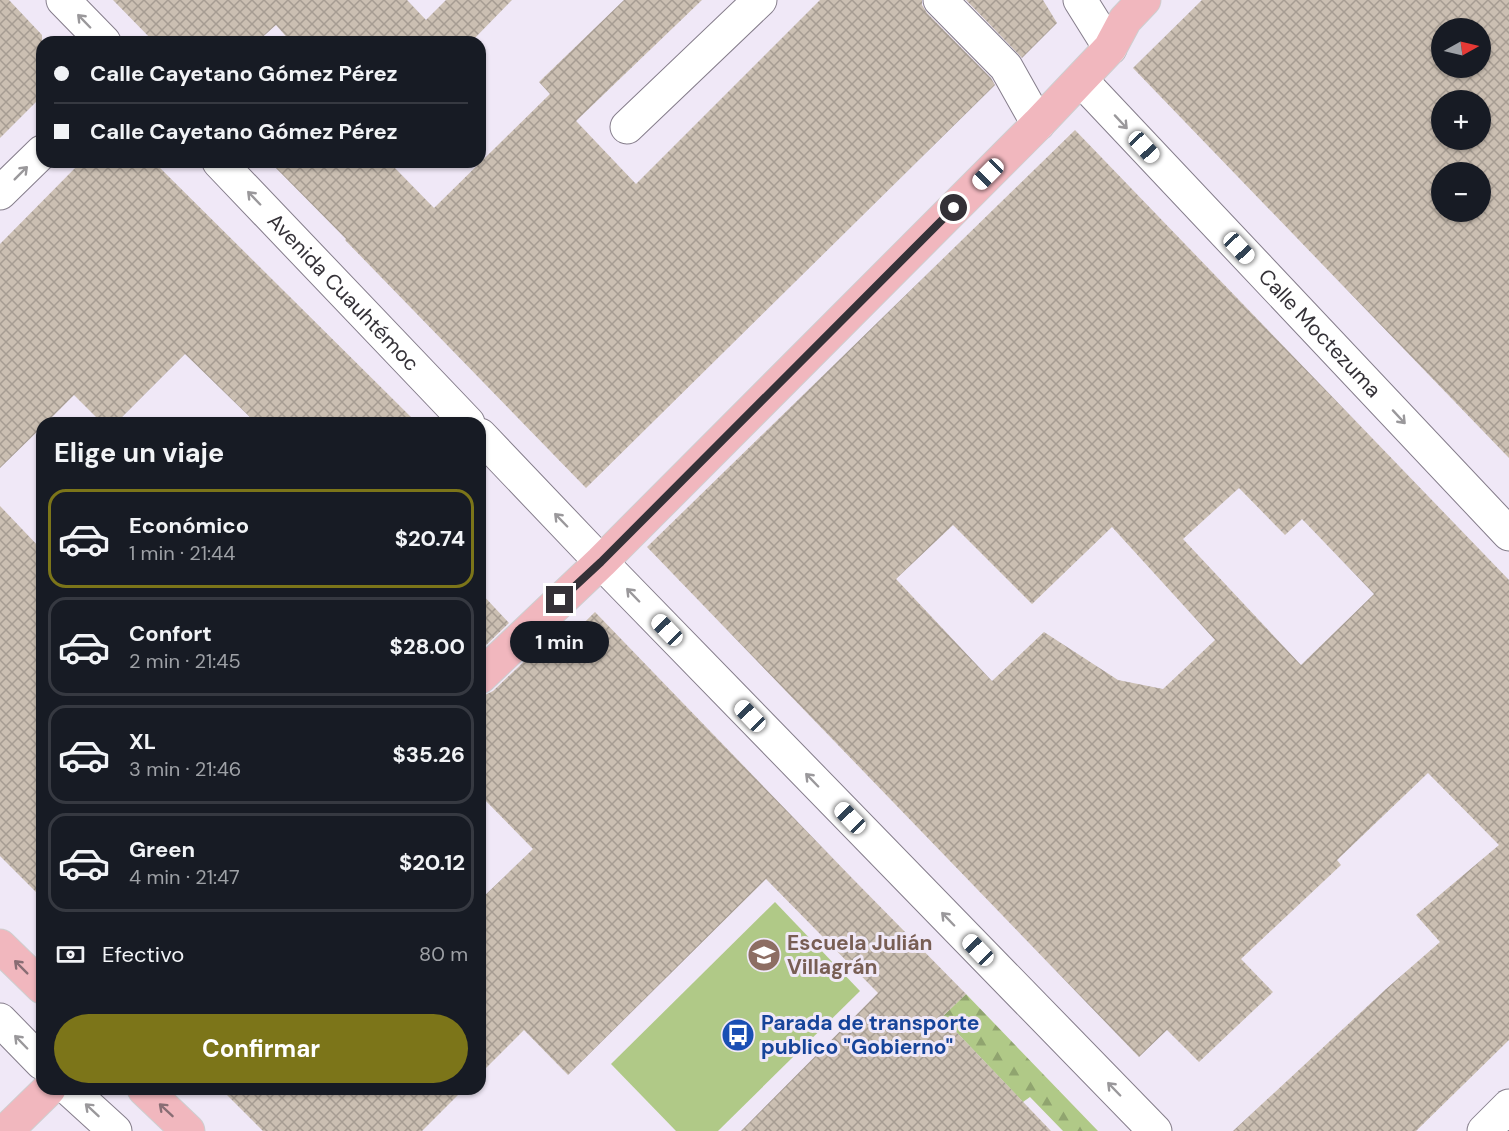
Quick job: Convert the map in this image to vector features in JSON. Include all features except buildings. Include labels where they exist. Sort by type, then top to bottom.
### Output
[{"type":"main road","points":[[486,671],[601,562],[1038,124],[1110,48],[1125,20],[1144,0]]},
{"type":"main road","points":[[0,946],[36,981]]},
{"type":"main road","points":[[6,1131],[43,1095]]},
{"type":"main road","points":[[150,1095],[188,1131]]},
{"type":"street","points":[[63,0],[98,36]]},
{"type":"street","points":[[627,127],[760,0]]},
{"type":"street","points":[[940,0],[1006,67],[1038,124]]},
{"type":"street","points":[[1080,0],[1110,48]]},
{"type":"street","name":"Calle Moctezuma","points":[[1081,80],[1509,534]]},
{"type":"street","points":[[0,193],[36,158]]},
{"type":"street","name":"Avenida Cuauhtémoc","points":[[225,168],[462,417]]},
{"type":"street","points":[[486,441],[1155,1131]]},
{"type":"street","points":[[0,1020],[36,1057]]},
{"type":"street","points":[[76,1095],[115,1131]]},
{"type":"street","points":[[1484,1131],[1509,1106]]},
{"type":"green space","points":[[775,902],[860,991],[718,1131],[676,1131],[611,1064]]},
{"type":"green space","points":[[966,994],[1098,1131],[1063,1131],[1030,1097],[1023,1102],[942,1017]]},
{"type":"place","name":"Escuela Julián Villagrán","points":[[764,955]]},
{"type":"place","name":"Parada de transporte publico \"Gobierno\"","points":[[738,1035]]},
{"type":"route","points":[[560,600],[601,562],[954,208]]}]
